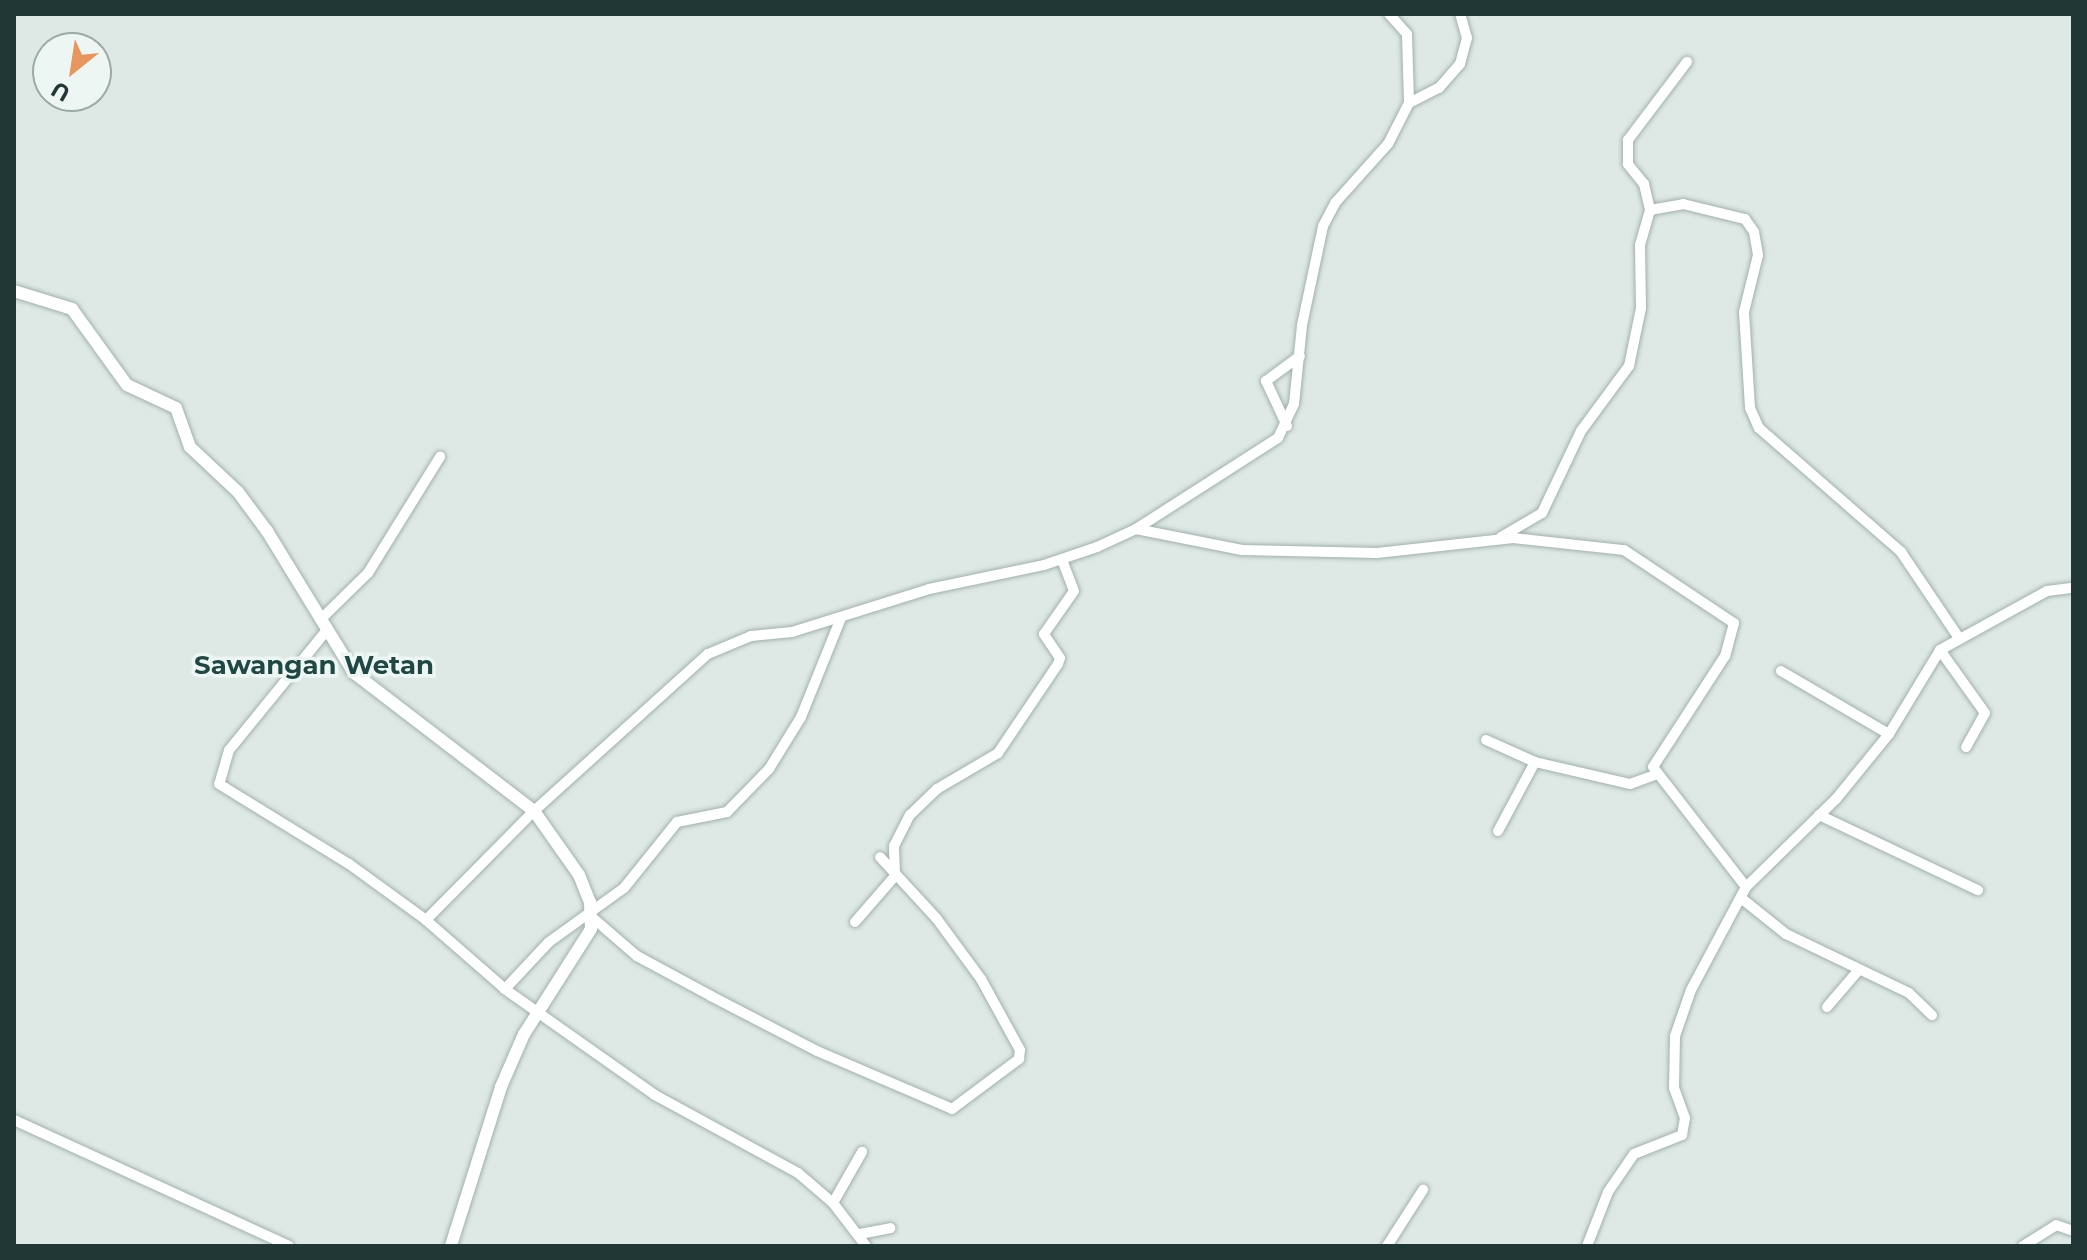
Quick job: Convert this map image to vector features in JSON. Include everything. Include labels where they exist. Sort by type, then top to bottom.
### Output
[{"type":"street","points":[[426,920],[534,811],[708,654],[751,636],[792,632],[949,584],[1062,559],[1136,529],[1278,438],[1287,426],[1300,356],[1302,325],[1327,215],[1377,159],[1409,103],[1407,34],[1389,14]]},
{"type":"street","points":[[1409,103],[1439,88],[1460,64],[1467,38],[1460,14]]},
{"type":"street","points":[[1136,529],[1242,550],[1377,553],[1484,544],[1542,513],[1581,431],[1629,366],[1641,308],[1640,245],[1650,210],[1644,184],[1628,164],[1628,140],[1687,62]]},
{"type":"street","points":[[1650,210],[1683,204],[1745,219],[1754,232],[1758,255],[1744,312],[1750,408],[1759,428],[1901,552],[1959,638]]},
{"type":"street","points":[[14,291],[72,309],[127,385],[176,408],[190,447],[238,492],[354,673],[534,811],[569,857],[593,914],[637,956],[817,1051],[950,1109],[1019,1059],[1020,1050],[981,979],[937,919],[880,857]]},
{"type":"street","points":[[1287,426],[1266,381],[1300,356]]},
{"type":"street","points":[[440,457],[368,573],[324,624],[236,741],[219,774],[226,791],[349,864],[426,920],[505,989],[655,1095],[766,1152],[833,1203],[860,1234],[866,1246]]},
{"type":"street","points":[[1499,538],[1624,550],[1734,623],[1725,656],[1655,759],[1657,774],[1744,893],[1786,934],[1919,999],[1932,1015]]},
{"type":"street","points":[[855,922],[895,876],[894,846],[910,815],[937,789],[998,753],[1058,664],[1060,658],[1044,634],[1074,591],[1062,559]]},
{"type":"street","points":[[1587,1246],[1608,1192],[1634,1154],[1682,1135],[1685,1118],[1674,1088],[1675,1036],[1691,990],[1744,893],[1819,815],[1889,734],[1940,650],[2047,591],[2073,588]]},
{"type":"street","points":[[505,989],[549,942],[593,914],[624,888],[677,822],[727,812],[769,769],[801,717],[841,618]]},
{"type":"street","points":[[1940,650],[1985,713],[1966,747]]},
{"type":"street","points":[[1781,671],[1889,734]]},
{"type":"street","points":[[1486,740],[1535,762],[1630,784],[1657,774]]},
{"type":"street","points":[[1498,831],[1535,762]]},
{"type":"street","points":[[1819,815],[1978,890]]},
{"type":"street","points":[[451,1246],[501,1087],[535,1011],[581,948],[593,914]]},
{"type":"street","points":[[1827,1007],[1858,971]]},
{"type":"street","points":[[14,1120],[289,1246]]},
{"type":"street","points":[[833,1203],[862,1152]]},
{"type":"street","points":[[1387,1246],[1423,1190]]},
{"type":"street","points":[[2023,1246],[2056,1225],[2073,1231]]},
{"type":"street","points":[[860,1234],[890,1228]]},
{"type":"district","name":"Sawangan Wetan","points":[[314,666]]}]
